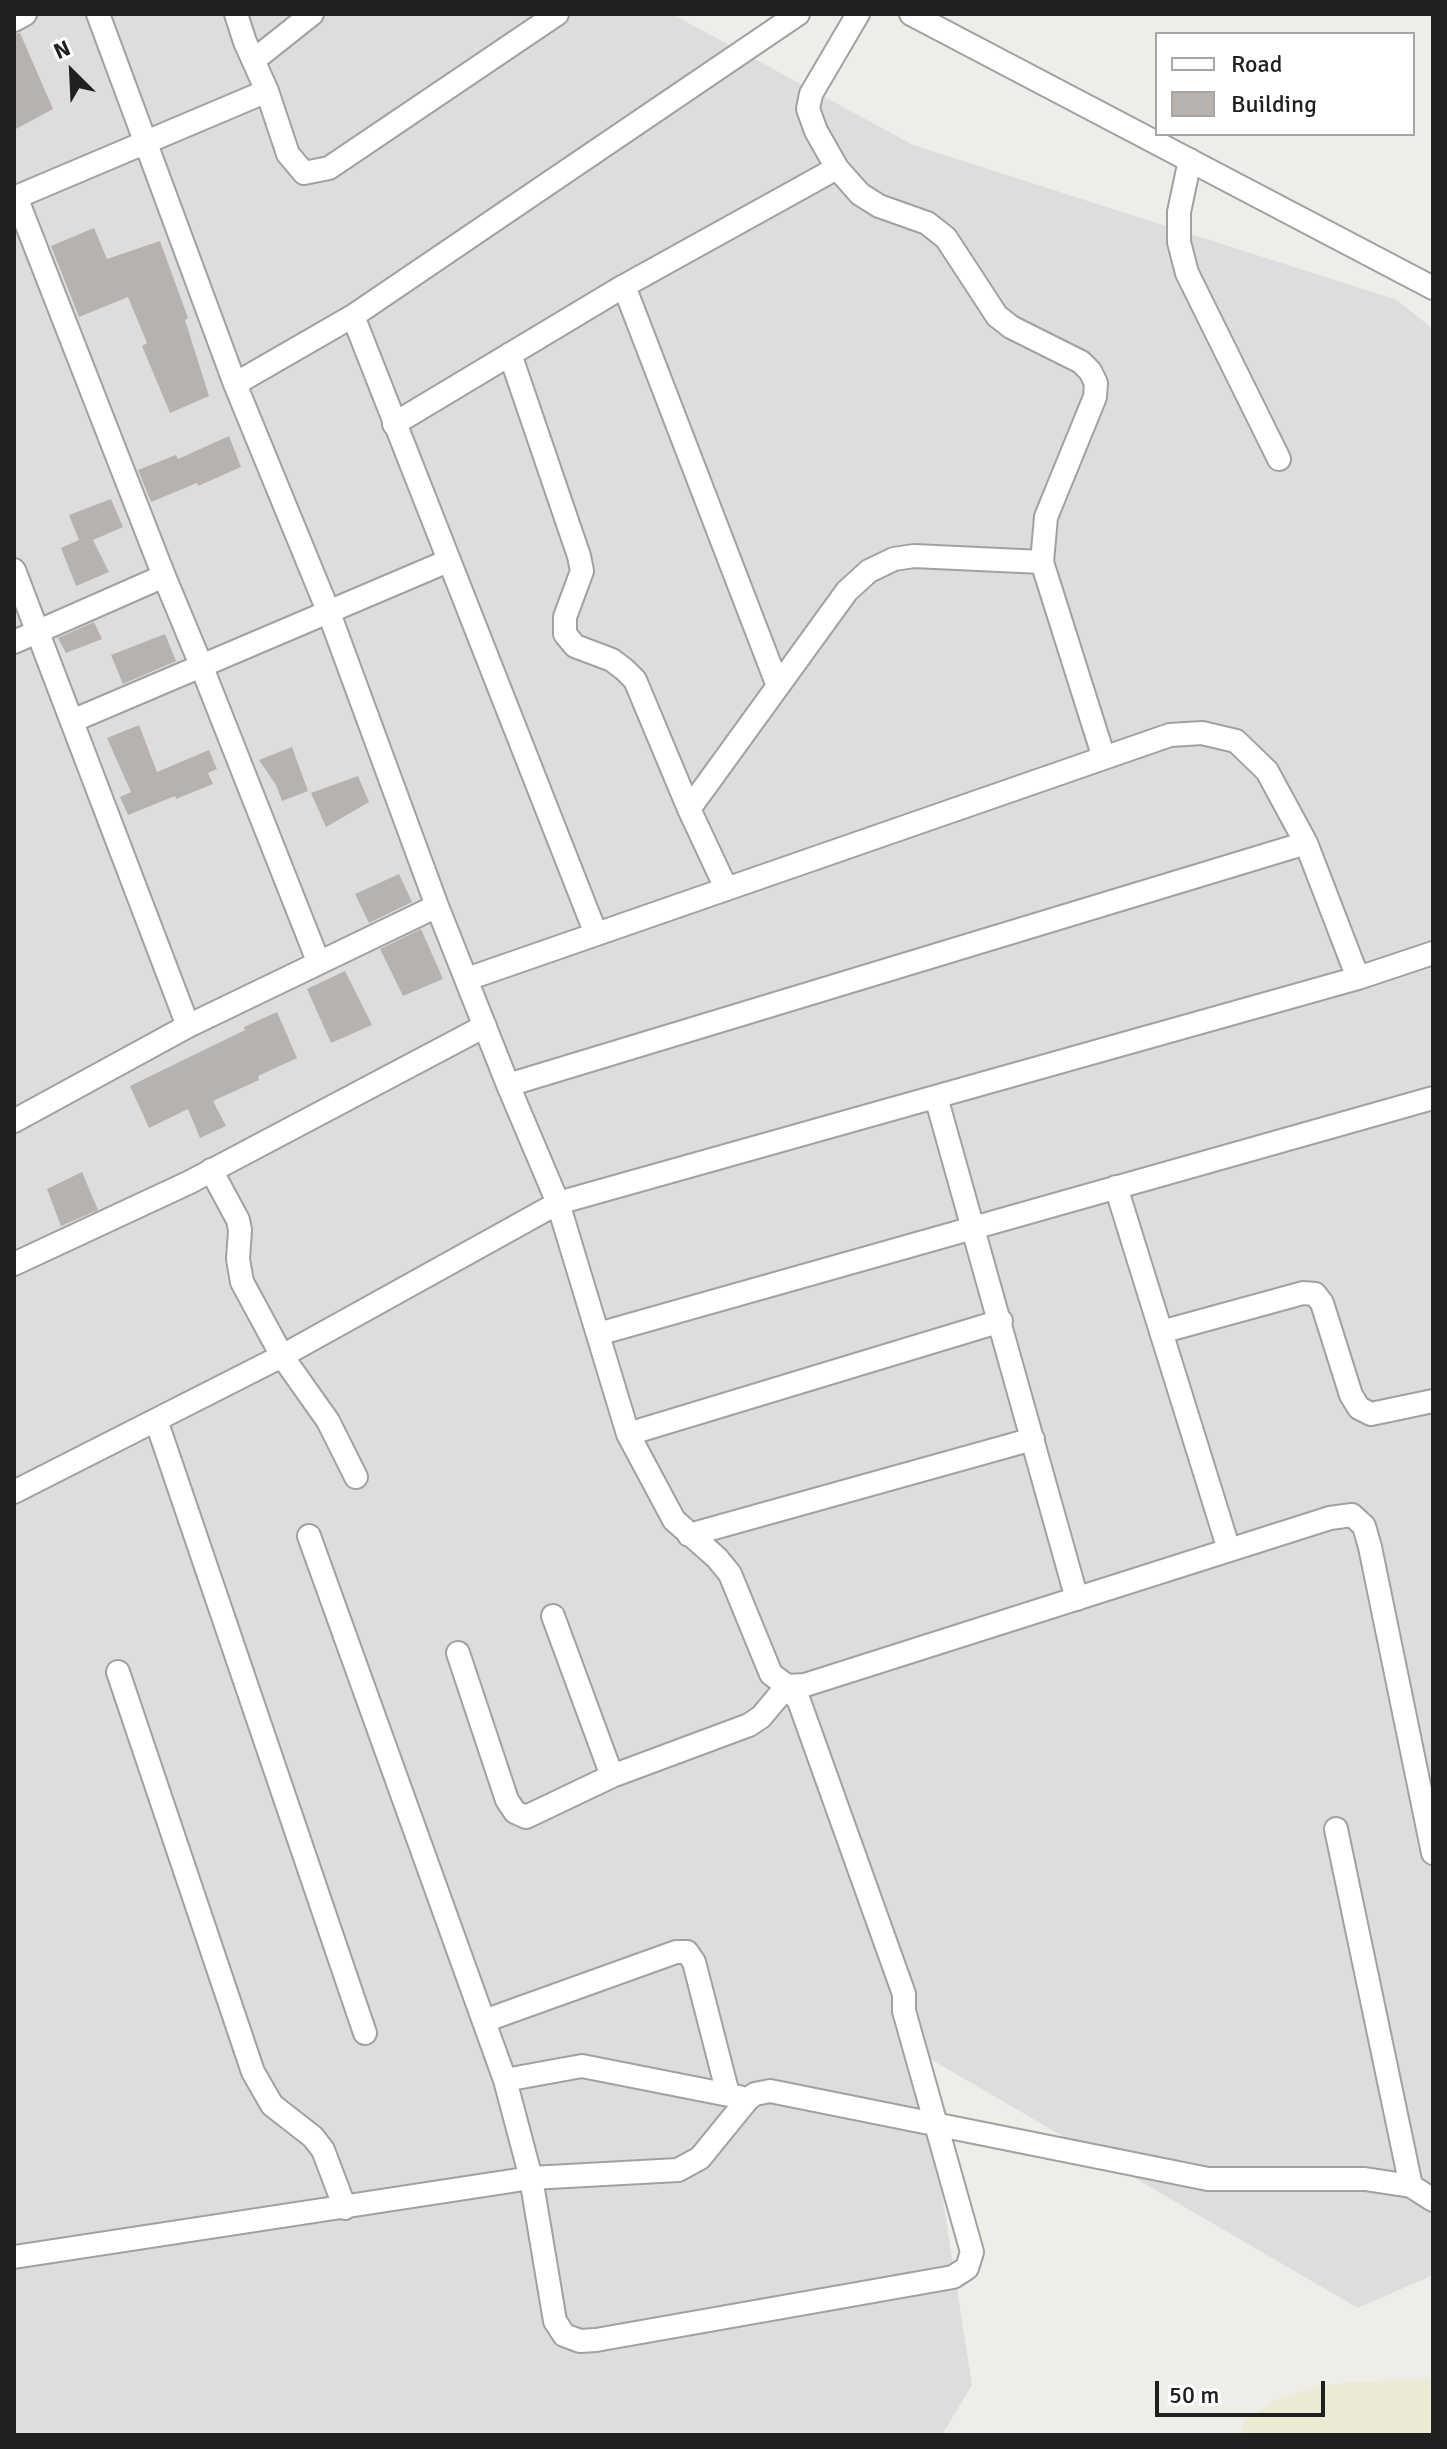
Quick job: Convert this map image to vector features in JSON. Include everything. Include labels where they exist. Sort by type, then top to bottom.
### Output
[{"type":"street","points":[[14,20],[25,14]]},
{"type":"street","points":[[98,14],[235,384],[329,613],[437,906],[558,1203],[628,1434],[674,1520],[717,1558],[730,1574],[771,1674],[787,1686],[799,1701],[904,1994],[904,2011],[972,2252],[967,2268],[953,2277],[596,2340],[580,2341],[564,2335],[555,2321],[531,2178],[505,2080],[309,1536]]},
{"type":"street","points":[[236,14],[288,154],[304,173],[329,168],[557,14]]},
{"type":"street","points":[[254,60],[312,14]]},
{"type":"street","points":[[235,384],[353,316],[798,14]]},
{"type":"street","points":[[858,14],[811,94],[808,109],[816,131],[837,168],[860,194],[879,206],[927,223],[946,238],[997,316],[1011,327],[1081,362],[1096,383],[1095,397],[1046,517],[1042,562],[1104,758]]},
{"type":"street","points":[[911,14],[1433,288]]},
{"type":"street","points":[[267,91],[143,141],[15,198],[318,961]]},
{"type":"street","points":[[1190,160],[1179,212],[1179,242],[1187,273],[1279,459]]},
{"type":"street","points":[[394,424],[624,286],[837,168]]},
{"type":"street","points":[[624,286],[778,686]]},
{"type":"street","points":[[353,316],[596,934]]},
{"type":"street","points":[[510,354],[582,571],[565,617],[565,634],[575,646],[612,660],[635,680],[726,888]]},
{"type":"street","points":[[689,809],[847,591],[869,571],[894,559],[914,556],[1042,562]]},
{"type":"street","points":[[72,721],[448,561]]},
{"type":"street","points":[[14,570],[188,1026]]},
{"type":"street","points":[[14,642],[164,576]]},
{"type":"street","points":[[467,979],[1170,735],[1202,733],[1236,741],[1267,771],[1306,843],[1358,978]]},
{"type":"street","points":[[508,1085],[1306,843]]},
{"type":"street","points":[[14,1121],[188,1026],[437,906]]},
{"type":"street","points":[[14,1492],[282,1356],[558,1203],[1358,978],[1433,953]]},
{"type":"street","points":[[14,1264],[211,1170],[485,1026]]},
{"type":"street","points":[[936,1097],[1077,1599]]},
{"type":"street","points":[[598,1334],[1433,1098]]},
{"type":"street","points":[[211,1170],[238,1220],[238,1259],[242,1282],[282,1356],[328,1421],[356,1477]]},
{"type":"street","points":[[1116,1187],[1229,1550]]},
{"type":"street","points":[[1161,1332],[1303,1293],[1315,1294],[1322,1303],[1351,1395],[1359,1408],[1371,1414],[1433,1401]]},
{"type":"street","points":[[628,1434],[1001,1321]]},
{"type":"street","points":[[156,1420],[365,2033]]},
{"type":"street","points":[[689,1535],[1033,1439]]},
{"type":"street","points":[[458,1653],[507,1800],[515,1812],[526,1817],[612,1776],[749,1725],[761,1717],[787,1686],[805,1685],[1330,1518],[1352,1515],[1364,1526],[1425,1776],[1433,1853]]},
{"type":"street","points":[[553,1616],[612,1776]]},
{"type":"street","points":[[118,1672],[253,2072],[272,2105],[313,2137],[323,2150],[345,2208]]},
{"type":"street","points":[[1336,1829],[1411,2186]]},
{"type":"street","points":[[14,2257],[531,2178],[678,2170],[700,2158],[738,2096],[694,1962],[687,1952],[676,1952],[484,2021]]},
{"type":"street","points":[[505,2080],[582,2066],[738,2096],[770,2091],[1208,2179],[1365,2179],[1411,2186],[1433,2200]]},
{"type":"shaded area","points":[[14,14],[672,14],[913,145],[1397,300],[1433,329],[1433,2275],[1358,2308],[920,2053],[972,2385],[942,2435],[14,2435]]},
{"type":"green space","points":[[1433,2379],[1433,2435],[1239,2435],[1246,2419],[1278,2399],[1314,2387]]},
{"type":"building","points":[[20,33],[53,109],[14,130],[14,34]]},
{"type":"building","points":[[94,228],[107,259],[160,241],[188,318],[185,320],[209,396],[170,413],[142,346],[147,343],[128,297],[79,317],[51,246]]},
{"type":"building","points":[[229,436],[241,467],[151,502],[138,470],[176,455],[178,459]]},
{"type":"building","points":[[111,499],[123,527],[93,540],[109,572],[76,586],[61,548],[79,540],[69,515]]},
{"type":"building","points":[[94,622],[102,639],[66,653],[58,638]]},
{"type":"building","points":[[165,634],[176,661],[123,684],[111,655]]},
{"type":"building","points":[[139,725],[157,772],[209,750],[217,769],[208,773],[213,784],[128,815],[120,797],[131,792],[107,738]]},
{"type":"building","points":[[292,747],[308,791],[282,801],[276,785],[259,760]]},
{"type":"building","points":[[358,776],[369,802],[326,827],[311,793]]},
{"type":"building","points":[[399,874],[412,902],[369,923],[355,894]]},
{"type":"building","points":[[421,929],[443,979],[403,996],[380,949]]},
{"type":"building","points":[[345,971],[372,1025],[331,1043],[307,989]]},
{"type":"building","points":[[277,1012],[297,1058],[213,1101],[226,1126],[200,1138],[188,1109],[149,1128],[130,1086]]},
{"type":"building","points":[[82,1172],[98,1210],[61,1226],[47,1189]]}]
